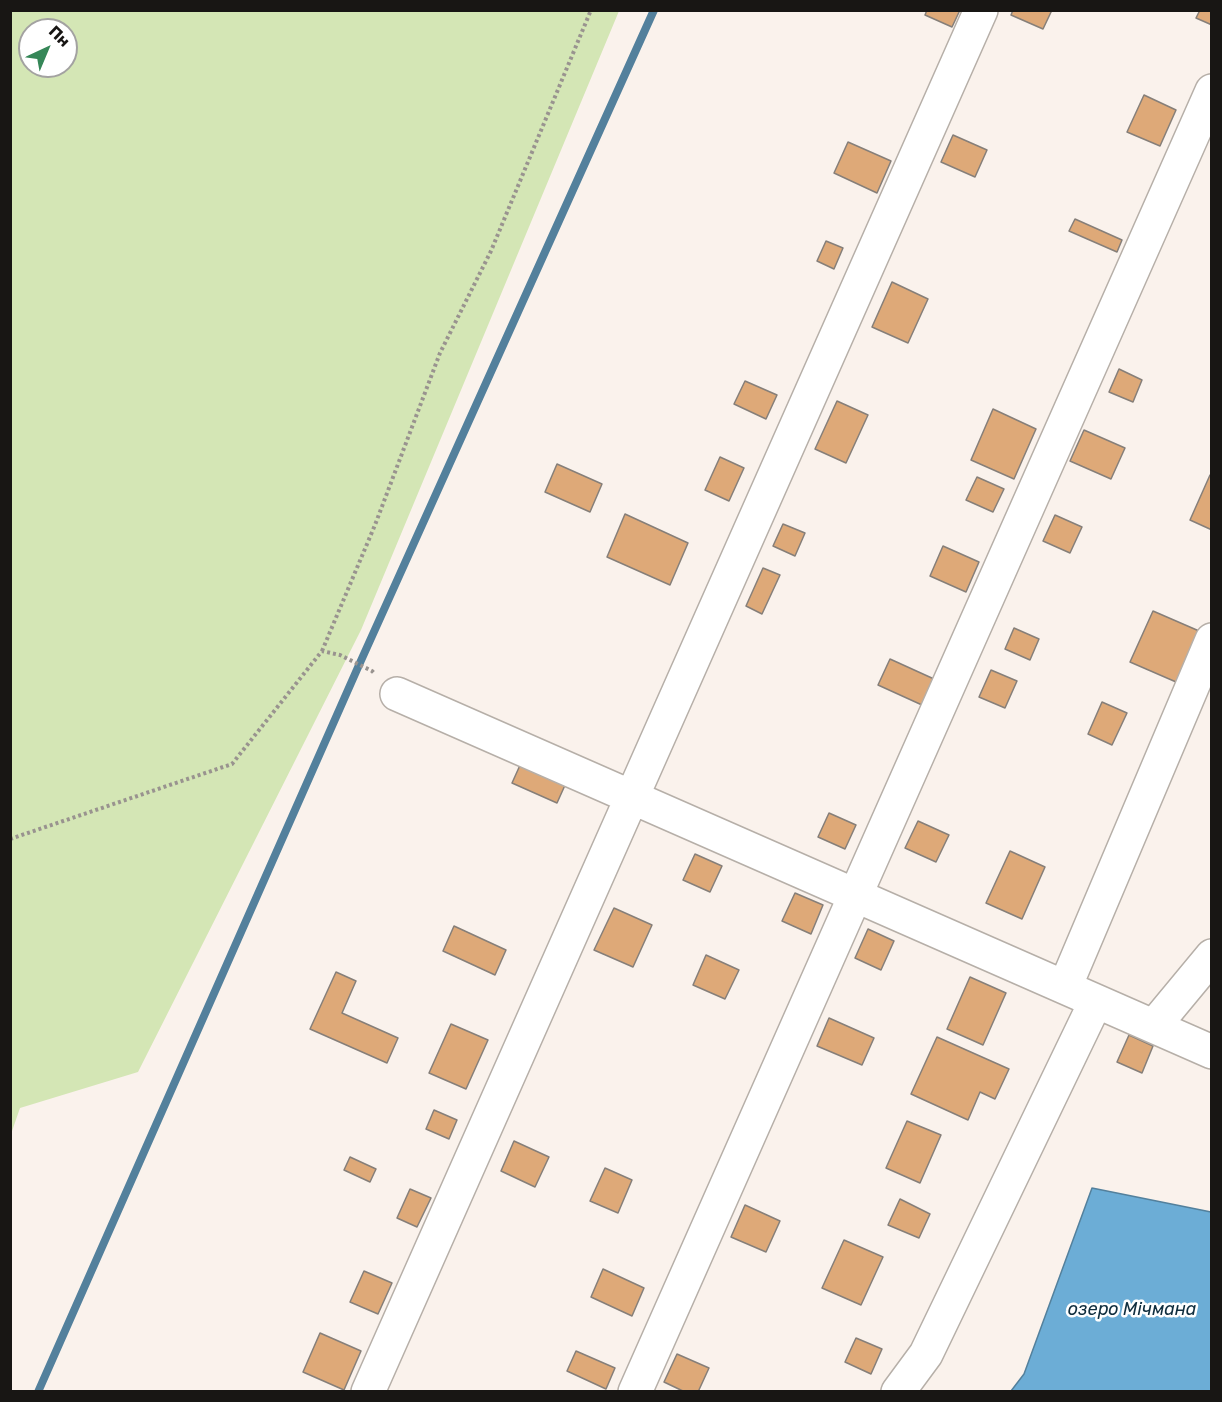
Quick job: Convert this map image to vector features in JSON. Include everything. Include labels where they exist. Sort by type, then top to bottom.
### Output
[{"type":"street","points":[[368,1392],[981,10]]},
{"type":"street","points":[[635,1392],[1212,91]]},
{"type":"street","points":[[1065,987],[1212,640]]},
{"type":"street","points":[[397,694],[1212,1052]]},
{"type":"street","points":[[1154,1026],[1212,956]]},
{"type":"street","points":[[898,1392],[926,1354],[1096,1001]]},
{"type":"path","points":[[10,839],[232,764],[322,651],[375,525],[440,353],[491,251],[591,10]]},
{"type":"path","points":[[322,651],[340,655],[372,671]]},
{"type":"green space","points":[[11,10],[619,11],[361,630],[138,1072],[20,1108],[11,1134]]},
{"type":"water","name":"озеро Мічмана","points":[[1092,1188],[1211,1212],[1211,1391],[1011,1391],[1024,1374]]},
{"type":"building","points":[[927,10],[960,10],[952,27],[925,15]]},
{"type":"building","points":[[1013,10],[1052,10],[1043,29],[1011,15]]},
{"type":"building","points":[[1200,10],[1212,10],[1212,25],[1196,18]]},
{"type":"building","points":[[1144,95],[1176,110],[1160,146],[1127,132]]},
{"type":"building","points":[[953,135],[987,150],[975,177],[941,162]]},
{"type":"building","points":[[848,142],[891,161],[877,193],[834,173]]},
{"type":"building","points":[[1075,219],[1122,240],[1117,252],[1069,231]]},
{"type":"building","points":[[826,241],[843,248],[834,269],[817,261]]},
{"type":"building","points":[[892,282],[928,299],[908,343],[872,327]]},
{"type":"building","points":[[1119,369],[1142,380],[1133,402],[1109,392]]},
{"type":"building","points":[[745,381],[777,395],[766,419],[734,404]]},
{"type":"building","points":[[837,401],[868,415],[846,463],[815,449]]},
{"type":"building","points":[[993,409],[1036,429],[1014,479],[971,460]]},
{"type":"building","points":[[1084,430],[1125,448],[1111,479],[1070,461]]},
{"type":"building","points":[[720,457],[744,468],[729,501],[705,490]]},
{"type":"building","points":[[557,464],[602,484],[590,512],[545,492]]},
{"type":"building","points":[[1210,475],[1212,476],[1212,530],[1190,520]]},
{"type":"building","points":[[977,477],[1004,489],[993,512],[966,500]]},
{"type":"building","points":[[625,514],[688,543],[670,585],[607,557]]},
{"type":"building","points":[[1055,515],[1082,527],[1070,553],[1043,541]]},
{"type":"building","points":[[783,524],[805,533],[795,556],[773,546]]},
{"type":"building","points":[[943,546],[979,562],[966,592],[930,576]]},
{"type":"building","points":[[763,568],[780,575],[762,614],[746,606]]},
{"type":"building","points":[[1153,611],[1206,634],[1183,685],[1130,662]]},
{"type":"building","points":[[1014,628],[1039,639],[1030,660],[1005,649]]},
{"type":"building","points":[[890,659],[934,679],[922,705],[878,685]]},
{"type":"building","points":[[991,670],[1017,681],[1005,708],[979,697]]},
{"type":"building","points":[[1102,702],[1127,713],[1112,745],[1088,734]]},
{"type":"building","points":[[521,763],[566,783],[557,803],[512,783]]},
{"type":"building","points":[[829,813],[856,825],[845,849],[818,837]]},
{"type":"building","points":[[918,821],[949,835],[936,862],[905,848]]},
{"type":"building","points":[[1010,851],[1045,867],[1022,919],[986,903]]},
{"type":"building","points":[[695,854],[722,866],[710,892],[683,880]]},
{"type":"building","points":[[795,893],[823,905],[811,934],[782,921]]},
{"type":"building","points":[[614,908],[652,925],[633,967],[594,950]]},
{"type":"building","points":[[454,926],[506,950],[495,975],[443,951]]},
{"type":"building","points":[[868,929],[894,941],[881,970],[855,958]]},
{"type":"building","points":[[706,955],[739,970],[725,999],[693,985]]},
{"type":"building","points":[[336,972],[356,981],[342,1013],[398,1038],[387,1063],[310,1029]]},
{"type":"building","points":[[970,977],[1006,993],[983,1045],[947,1029]]},
{"type":"building","points":[[829,1018],[874,1038],[862,1065],[817,1046]]},
{"type":"building","points":[[451,1024],[488,1040],[466,1089],[429,1073]]},
{"type":"building","points":[[1129,1035],[1153,1046],[1142,1073],[1117,1062]]},
{"type":"building","points":[[937,1037],[1009,1069],[995,1099],[980,1092],[968,1120],[911,1094]]},
{"type":"building","points":[[434,1110],[457,1120],[449,1139],[426,1129]]},
{"type":"building","points":[[907,1121],[941,1135],[920,1183],[886,1168]]},
{"type":"building","points":[[514,1141],[549,1157],[535,1187],[501,1171]]},
{"type":"building","points":[[350,1157],[376,1169],[370,1182],[344,1170]]},
{"type":"building","points":[[605,1168],[632,1180],[618,1213],[590,1201]]},
{"type":"building","points":[[410,1189],[431,1198],[417,1227],[397,1218]]},
{"type":"building","points":[[900,1199],[930,1214],[919,1238],[888,1225]]},
{"type":"building","points":[[745,1205],[780,1221],[766,1252],[731,1237]]},
{"type":"building","points":[[844,1240],[883,1257],[861,1305],[822,1288]]},
{"type":"building","points":[[603,1269],[644,1288],[632,1316],[591,1297]]},
{"type":"building","points":[[364,1271],[392,1283],[378,1314],[350,1302]]},
{"type":"building","points":[[320,1333],[361,1351],[344,1390],[303,1372]]},
{"type":"building","points":[[856,1338],[882,1349],[871,1374],[845,1362]]},
{"type":"building","points":[[576,1351],[615,1368],[606,1389],[567,1371]]},
{"type":"building","points":[[677,1354],[709,1368],[698,1392],[685,1392],[664,1382]]},
{"type":"waterway","points":[[38,1392],[359,665],[654,10]]}]
